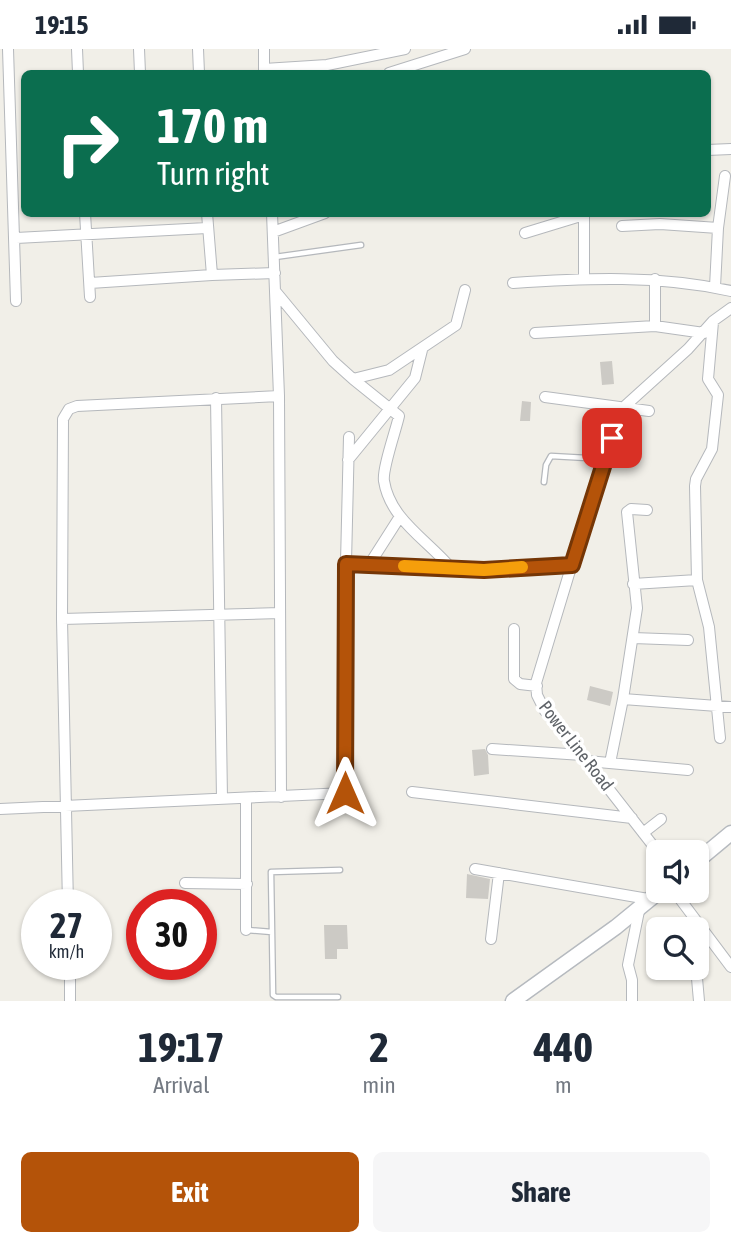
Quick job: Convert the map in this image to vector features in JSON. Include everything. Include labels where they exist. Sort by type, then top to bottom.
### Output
[{"type":"street","points":[[8,49],[16,301]]},
{"type":"street","points":[[77,49],[78,70]]},
{"type":"street","points":[[139,49],[140,70]]},
{"type":"street","points":[[198,49],[199,70]]},
{"type":"street","points":[[264,49],[264,70]]},
{"type":"street","points":[[274,70],[327,65],[406,49],[411,66]]},
{"type":"street","points":[[398,70],[462,49]]},
{"type":"street","points":[[12,118],[21,118]]},
{"type":"street","points":[[711,150],[731,149]]},
{"type":"street","points":[[715,288],[718,228],[725,176]]},
{"type":"street","points":[[85,217],[90,297]]},
{"type":"street","points":[[207,217],[212,275]]},
{"type":"street","points":[[272,217],[279,396],[281,797]]},
{"type":"street","points":[[273,232],[314,217]]},
{"type":"street","points":[[525,233],[575,217]]},
{"type":"street","points":[[584,217],[584,278]]},
{"type":"street","points":[[622,226],[660,224],[718,228]]},
{"type":"street","points":[[16,238],[207,228]]},
{"type":"street","points":[[90,283],[275,273]]},
{"type":"street","points":[[513,283],[584,278],[655,279],[731,291]]},
{"type":"street","points":[[655,279],[655,326]]},
{"type":"street","points":[[353,379],[389,370],[456,325],[465,290]]},
{"type":"street","points":[[275,292],[333,361],[399,416],[384,479],[399,518],[436,550],[450,567]]},
{"type":"street","name":"Power Line Road","points":[[649,840],[545,711],[537,695],[537,686],[572,565],[625,406],[704,333],[713,321],[731,308]]},
{"type":"street","points":[[713,321],[708,379],[718,395],[712,449],[695,486],[697,580],[709,627],[720,738]]},
{"type":"street","points":[[535,333],[655,326],[704,333]]},
{"type":"street","points":[[348,460],[415,378],[422,350]]},
{"type":"street","points":[[68,889],[62,619],[62,432],[66,412],[77,406],[279,396]]},
{"type":"street","points":[[545,397],[649,411]]},
{"type":"street","points":[[216,398],[222,799]]},
{"type":"street","points":[[0,809],[345,793],[349,437]]},
{"type":"street","points":[[610,763],[623,699],[636,608],[627,512],[631,509],[647,510]]},
{"type":"street","points":[[369,565],[399,518]]},
{"type":"street","points":[[346,564],[484,570],[572,565]]},
{"type":"street","points":[[633,584],[697,580]]},
{"type":"street","points":[[62,619],[280,613]]},
{"type":"street","points":[[514,629],[514,679],[520,684],[537,686]]},
{"type":"street","points":[[633,638],[688,640]]},
{"type":"street","points":[[623,699],[731,707]]},
{"type":"street","points":[[492,748],[688,770]]},
{"type":"street","points":[[412,792],[632,818]]},
{"type":"street","points":[[246,798],[246,930]]},
{"type":"street","points":[[643,833],[661,819]]},
{"type":"street","points":[[709,853],[729,838]]},
{"type":"street","points":[[475,869],[646,898]]},
{"type":"street","points":[[491,939],[499,873]]},
{"type":"street","points":[[186,883],[247,884]]},
{"type":"street","points":[[513,1001],[525,996],[646,901]]},
{"type":"street","points":[[632,1001],[632,980],[628,965],[648,903]]},
{"type":"street","points":[[709,938],[731,967]]},
{"type":"street","points":[[70,980],[70,1001]]},
{"type":"street","points":[[697,980],[699,1001]]},
{"type":"lane","points":[[274,257],[361,245]]},
{"type":"lane","points":[[544,482],[546,465],[551,456],[606,459]]},
{"type":"lane","points":[[338,997],[273,995],[271,871],[340,870]]},
{"type":"lane","points":[[246,930],[272,932]]},
{"type":"building","points":[[612,361],[614,384],[602,385],[600,362]]},
{"type":"building","points":[[522,401],[531,402],[530,421],[520,421]]},
{"type":"building","points":[[590,686],[613,692],[610,706],[587,700]]},
{"type":"building","points":[[485,749],[489,774],[474,776],[472,750]]},
{"type":"building","points":[[467,874],[490,879],[488,899],[466,898]]},
{"type":"building","points":[[324,925],[347,925],[348,949],[337,949],[337,959],[325,959]]},
{"type":"slow traffic","points":[[404,566],[484,570],[522,567]]},
{"type":"route","points":[[345,793],[346,564],[484,570],[572,565],[612,438]]}]
